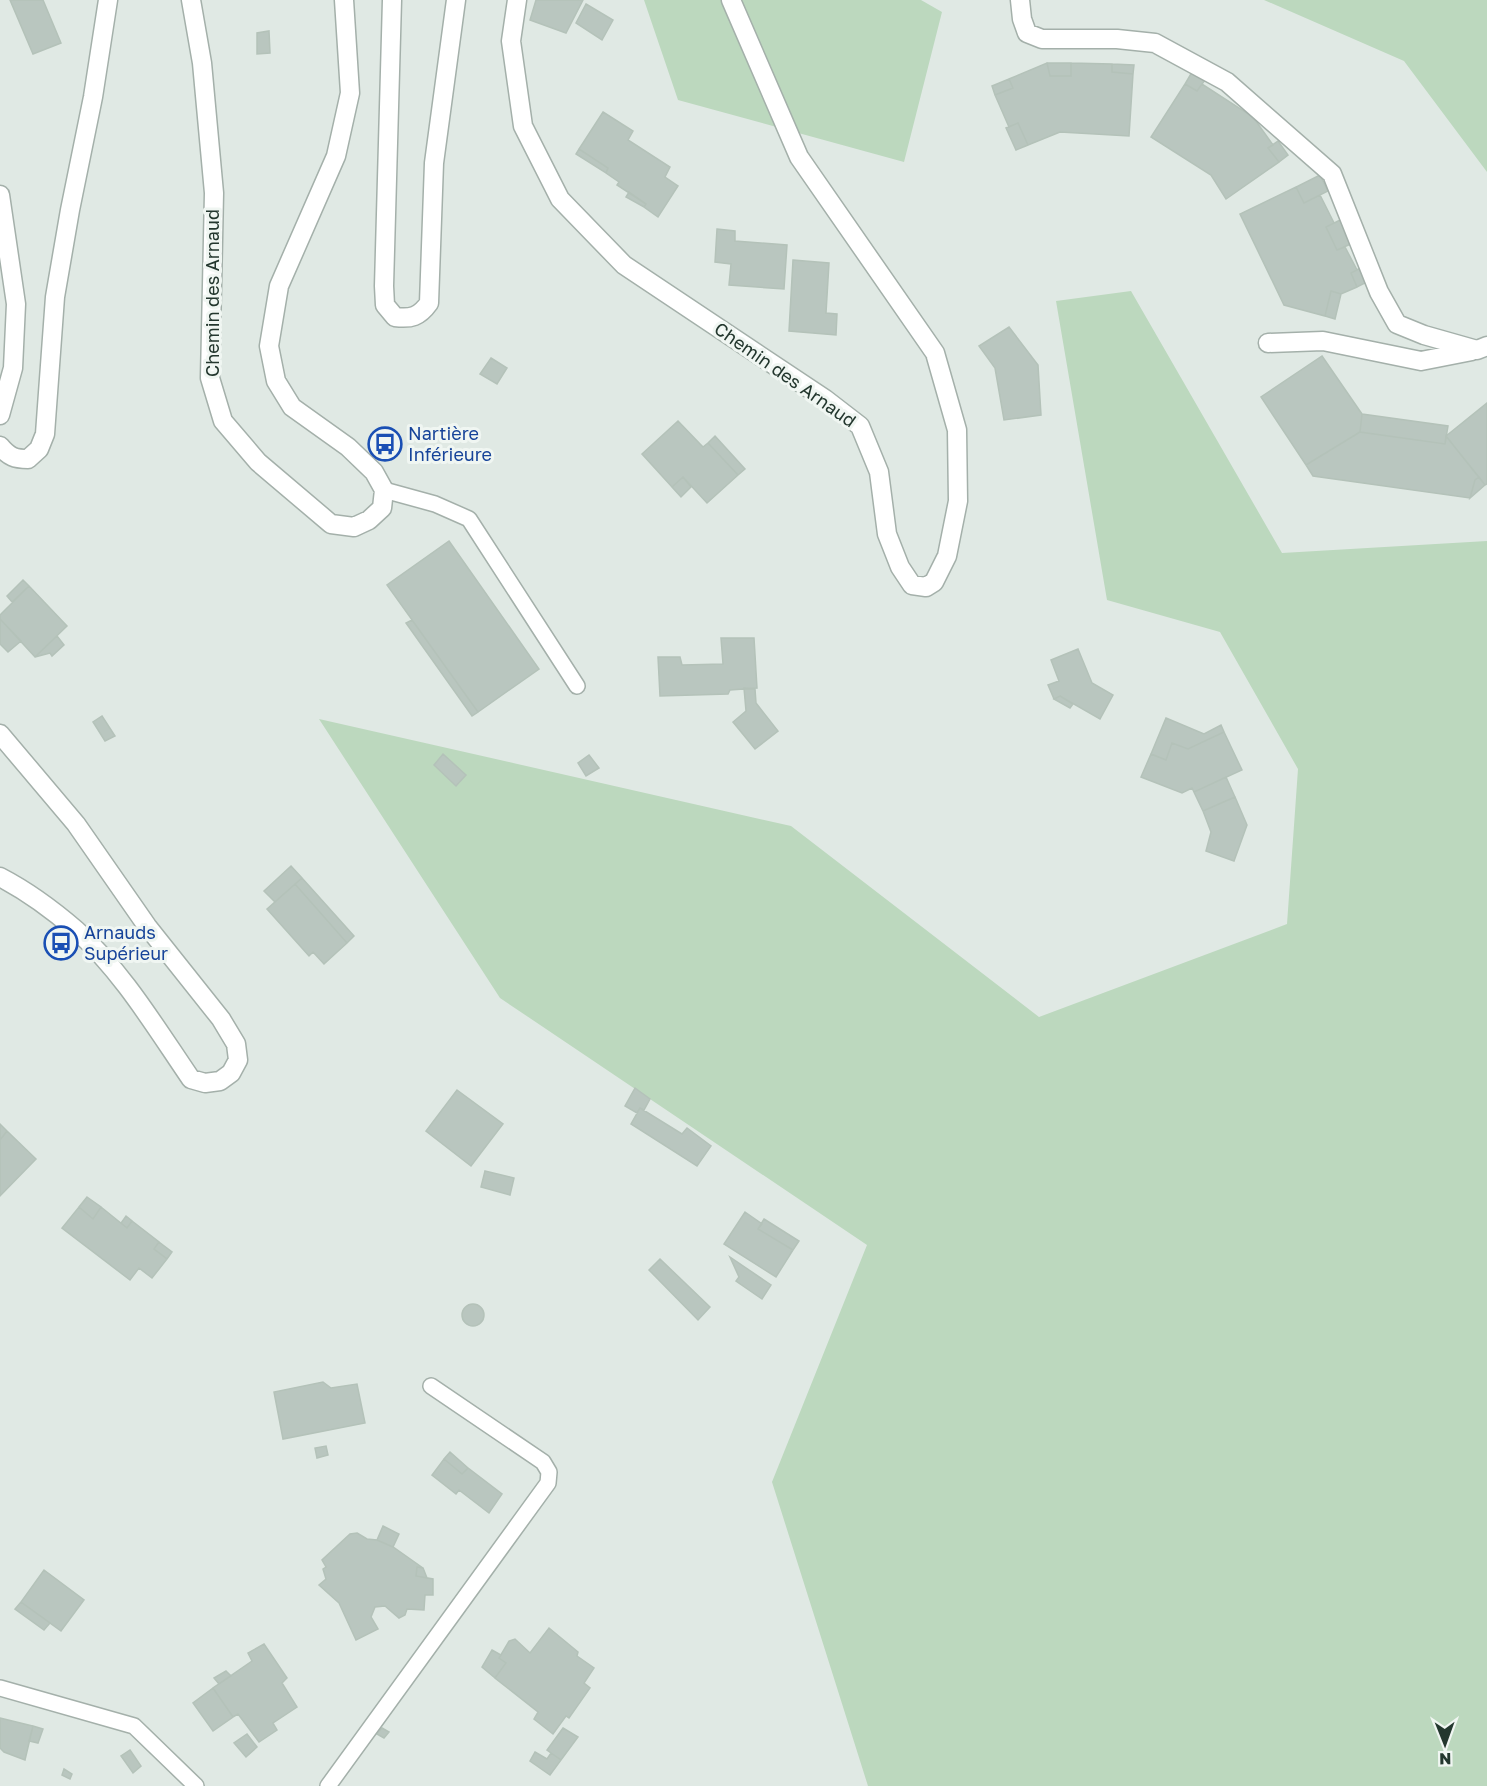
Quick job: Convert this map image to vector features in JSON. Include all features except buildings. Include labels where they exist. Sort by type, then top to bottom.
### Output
[{"type":"street","points":[[0,446],[6,454],[16,459],[28,459],[39,448],[45,434],[55,297],[93,97],[108,0]]},
{"type":"street","name":"Chemin des Arnaud","points":[[191,0],[202,63],[214,193],[210,378],[223,421],[258,462],[331,524],[354,527],[369,520],[382,508],[384,490]]},
{"type":"street","points":[[344,0],[350,93],[348,104],[336,156],[279,286],[269,346],[276,381],[292,407],[348,447],[374,472],[384,490]]},
{"type":"street","points":[[392,0],[384,286],[386,305],[395,317],[409,318],[421,315],[429,303],[434,163],[456,0]]},
{"type":"street","name":"Chemin des Arnaud","points":[[517,0],[511,40],[524,126],[561,199],[624,265],[825,399],[860,426],[879,472],[887,534],[896,556],[912,585],[926,587],[934,582],[947,556],[958,501],[957,430],[935,353],[800,157],[731,0]]},
{"type":"street","points":[[1020,0],[1022,19],[1027,33],[1042,39],[1117,39],[1155,43],[1227,81],[1332,174],[1379,292],[1397,324],[1424,335],[1482,348]]},
{"type":"street","points":[[0,195],[16,304],[13,368],[0,415]]},
{"type":"street","points":[[1268,343],[1323,341],[1421,361],[1482,348]]},
{"type":"street","points":[[0,734],[76,824],[147,926],[221,1019],[236,1044],[238,1060],[231,1073],[220,1081],[205,1083],[191,1079],[110,966],[75,930],[0,877]]},
{"type":"lane","points":[[384,490],[435,504],[469,519],[577,686]]},
{"type":"lane","points":[[328,1786],[548,1483],[549,1472],[543,1462],[431,1386]]},
{"type":"lane","points":[[0,1688],[134,1726],[196,1786]]},
{"type":"green space","points":[[644,0],[921,0],[942,12],[904,162],[678,100]]},
{"type":"green space","points":[[1264,0],[1487,0],[1487,172],[1404,61]]},
{"type":"green space","points":[[1131,291],[1282,553],[1487,541],[1487,1786],[868,1786],[772,1482],[867,1245],[500,998],[319,719],[791,826],[1039,1017],[1287,924],[1298,769],[1220,632],[1107,600],[1056,301]]},
{"type":"place","name":"Nartière Inférieure","points":[[385,444]]},
{"type":"place","name":"Arnauds Supérieur","points":[[61,943]]}]
